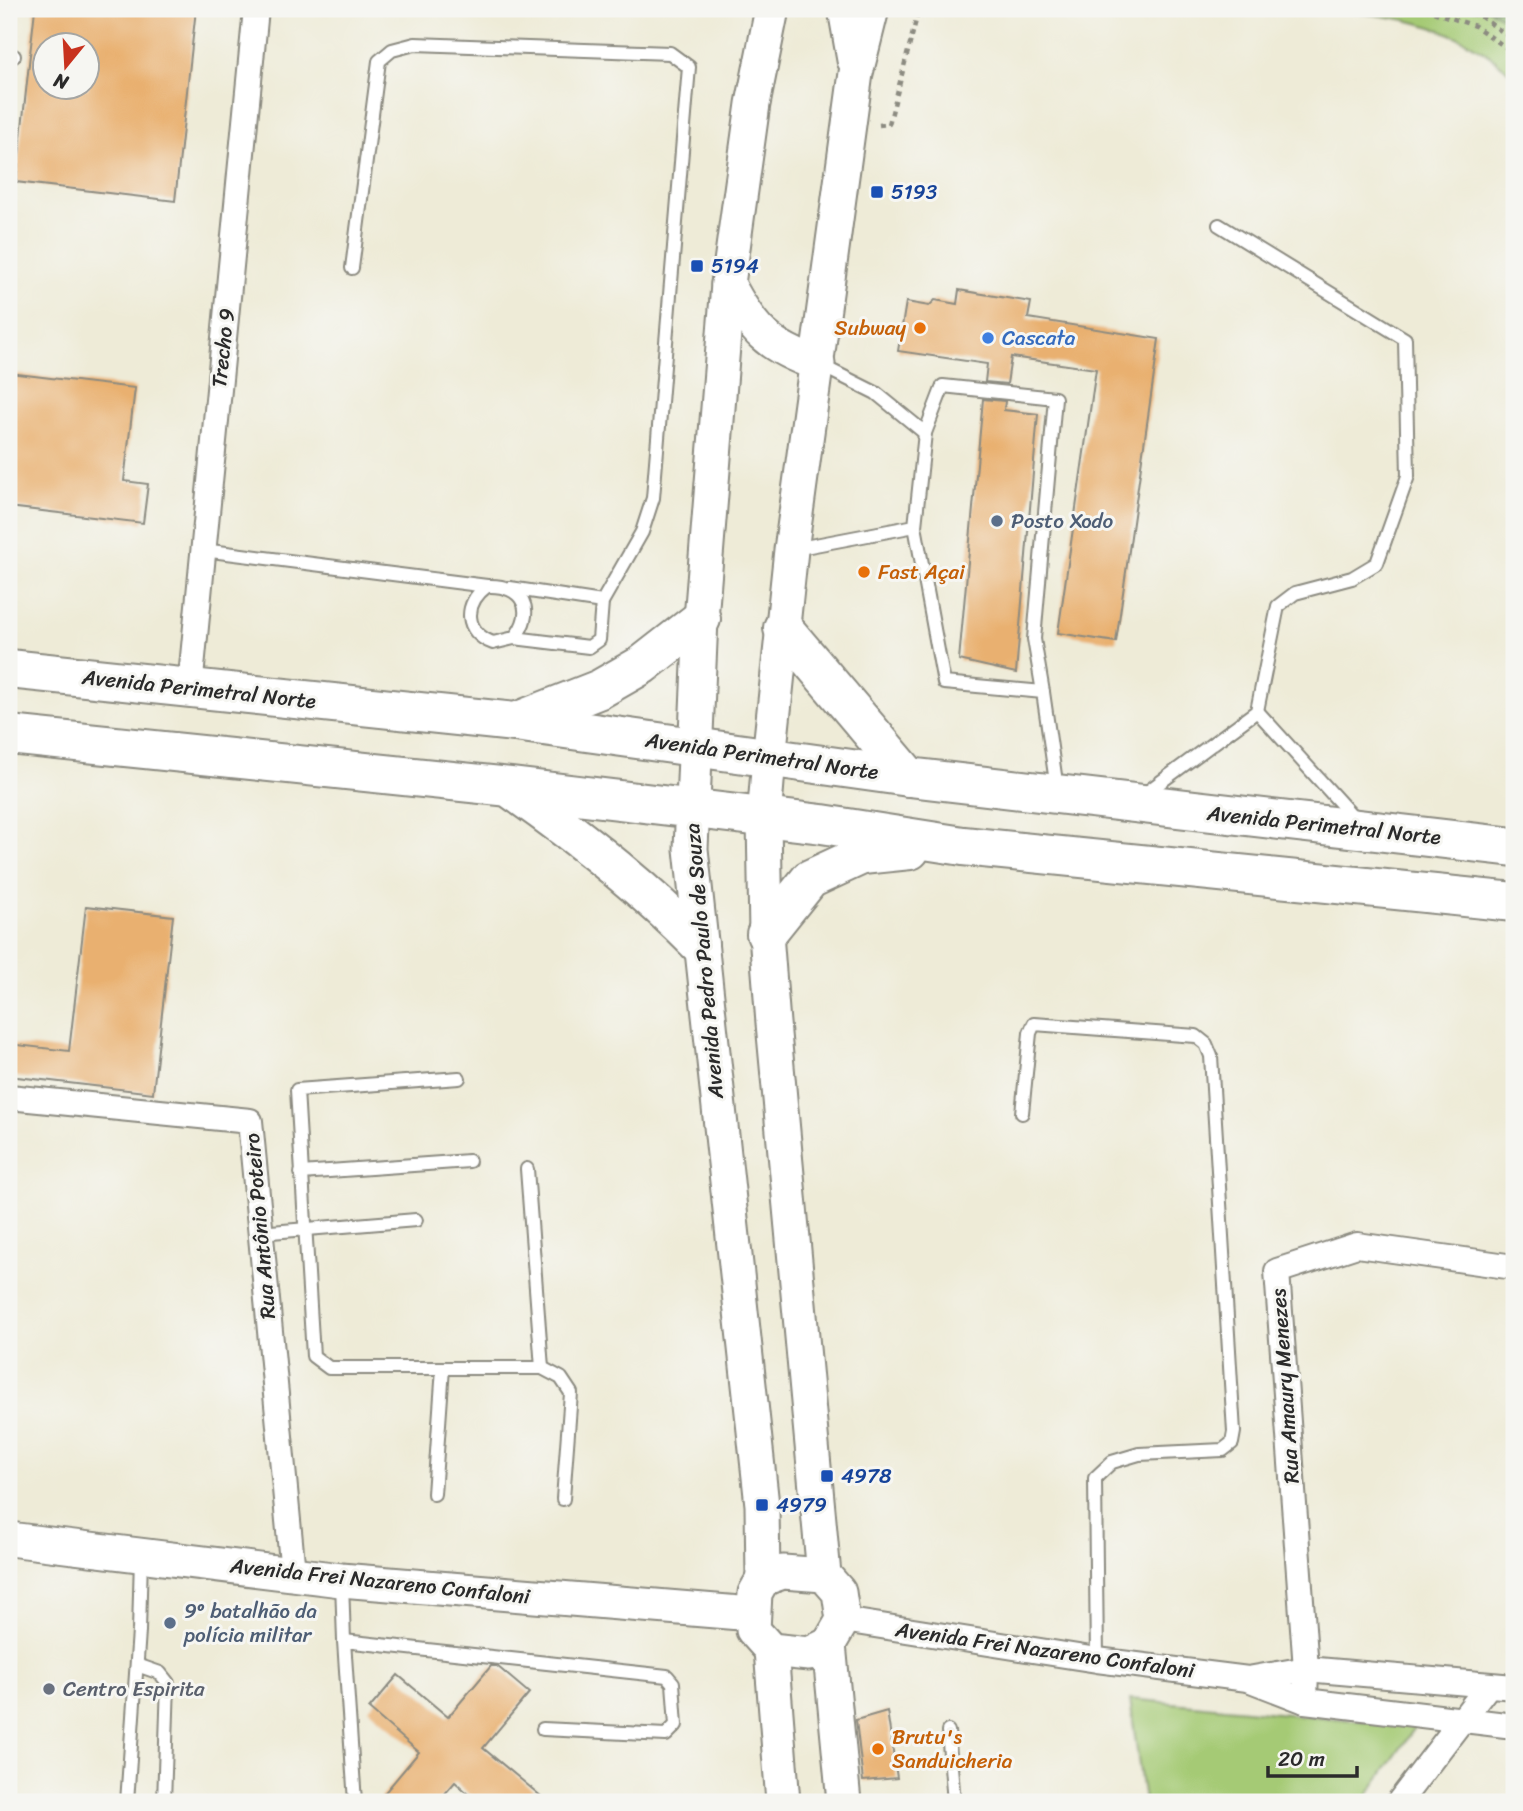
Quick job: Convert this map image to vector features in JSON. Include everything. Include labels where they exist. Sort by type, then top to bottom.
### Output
[{"type":"highway","points":[[515,722],[600,690],[642,665],[701,619]]},
{"type":"highway","points":[[783,628],[909,777]]},
{"type":"highway","name":"Avenida Perimetral Norte","points":[[9,668],[515,722],[909,777],[1514,847]]},
{"type":"highway","points":[[9,735],[822,824],[962,846],[1514,902]]},
{"type":"highway","points":[[510,788],[592,845],[650,895],[699,944]]},
{"type":"highway","points":[[766,934],[810,879],[834,866],[862,855],[962,846]]},
{"type":"main road","points":[[845,9],[856,73]]},
{"type":"main road","points":[[844,1802],[836,1632],[839,1592],[824,1575],[766,934],[764,819],[791,550],[856,73],[873,9]]},
{"type":"main road","name":"Avenida Pedro Paulo de Souza","points":[[763,1579],[762,1505],[699,944],[691,849],[691,810],[701,619],[729,284],[753,104],[774,18]]},
{"type":"main road","points":[[729,284],[745,316],[762,337],[788,354],[818,364]]},
{"type":"main road","name":"Avenida Frei Nazareno Confaloni","points":[[9,1539],[341,1580],[752,1614]]},
{"type":"main road","points":[[783,1802],[771,1650],[753,1630],[755,1593],[763,1579],[783,1572],[824,1575]]},
{"type":"main road","points":[[771,1650],[809,1654],[836,1632]]},
{"type":"street","name":"Trecho 9","points":[[190,688],[256,9]]},
{"type":"street","name":"Rua Antônio Poteiro","points":[[9,1097],[250,1121],[293,1573]]},
{"type":"street","name":"Rua Amaury Menezes","points":[[1305,1701],[1306,1668],[1277,1271],[1357,1245],[1514,1267]]},
{"type":"street","name":"Avenida Frei Nazareno Confaloni","points":[[836,1632],[1248,1679],[1305,1701],[1461,1722],[1514,1726]]},
{"type":"street","name":"Avenida Frei Nazareno Confaloni","points":[[1248,1679],[1306,1668],[1514,1687]]},
{"type":"street","points":[[1399,1802],[1488,1686]]},
{"type":"lane","points":[[352,268],[379,61],[392,50],[415,44],[627,50],[670,53],[689,67],[653,498],[642,532],[602,602],[599,640],[589,647],[513,638],[493,643],[473,631],[468,617],[471,602],[487,586]]},
{"type":"lane","points":[[1132,804],[1256,711],[1279,606],[1295,593],[1352,578],[1377,563],[1408,476],[1405,340],[1219,225]]},
{"type":"lane","points":[[818,364],[876,393],[925,433]]},
{"type":"lane","points":[[1043,692],[944,682],[915,526],[925,433],[943,386],[1055,398],[1034,639],[1043,692],[1058,795]]},
{"type":"lane","points":[[791,550],[915,526]]},
{"type":"lane","points":[[203,550],[602,602]]},
{"type":"lane","points":[[510,589],[522,598],[526,612],[523,627],[513,638]]},
{"type":"lane","points":[[1256,711],[1365,830]]},
{"type":"lane","points":[[1022,1113],[1030,1033],[1034,1024],[1196,1036],[1206,1044],[1211,1056],[1234,1432],[1232,1443],[1223,1450],[1139,1454],[1112,1462],[1095,1478],[1097,1660]]},
{"type":"lane","points":[[459,1078],[297,1090],[313,1356],[329,1368],[542,1368],[561,1378],[571,1393],[563,1499]]},
{"type":"lane","points":[[301,1173],[470,1161]]},
{"type":"lane","points":[[527,1169],[542,1368]]},
{"type":"lane","points":[[259,1233],[416,1220]]},
{"type":"lane","points":[[434,1494],[443,1368]]},
{"type":"lane","points":[[127,1802],[137,1665],[141,1556]]},
{"type":"lane","points":[[341,1580],[355,1802]]},
{"type":"lane","points":[[344,1641],[667,1676],[673,1683],[676,1725],[666,1735],[543,1729]]},
{"type":"lane","points":[[137,1665],[160,1673],[168,1683],[164,1802]]},
{"type":"lane","points":[[948,1731],[954,1802]]},
{"type":"path","points":[[848,128],[889,124],[919,9]]},
{"type":"path","points":[[1424,9],[1475,26],[1514,53]]},
{"type":"path","points":[[1462,9],[1480,17],[1514,40]]},
{"type":"green space","points":[[1307,9],[1514,9],[1514,77],[1492,58],[1444,31],[1391,17]]},
{"type":"green space","points":[[1488,9],[1514,9],[1514,24]]},
{"type":"green space","points":[[1130,1699],[1416,1726],[1363,1802],[1144,1802]]},
{"type":"building","points":[[35,9],[196,9],[175,201],[16,182],[32,36],[32,102],[102,102],[102,32],[32,32]]},
{"type":"building","points":[[959,290],[1031,302],[1028,318],[1159,339],[1116,642],[1058,633],[1096,369],[1011,357],[1007,384],[985,382],[987,364],[898,351],[906,302],[929,306],[935,300],[957,304]]},
{"type":"building","points":[[9,373],[135,388],[124,481],[148,484],[143,523],[9,507]]},
{"type":"building","points":[[983,399],[1005,401],[1004,410],[1038,414],[1016,673],[959,660]]},
{"type":"building","points":[[86,906],[173,916],[153,1093],[9,1076],[9,1044],[69,1051]]},
{"type":"building","points":[[491,1666],[497,1666],[529,1693],[483,1748],[548,1802],[478,1802],[455,1782],[438,1802],[377,1802],[419,1752],[369,1709],[398,1675],[448,1717]]},
{"type":"building","points":[[887,1711],[897,1778],[863,1781],[856,1720]]},
{"type":"place","name":"5193","points":[[877,192]]},
{"type":"place","name":"5194","points":[[697,266]]},
{"type":"place","name":"Subway","points":[[920,328]]},
{"type":"place","name":"Cascata","points":[[988,338]]},
{"type":"place","name":"Posto Xodo","points":[[997,521]]},
{"type":"place","name":"Fast Açai","points":[[864,572]]},
{"type":"place","name":"4978","points":[[827,1476]]},
{"type":"place","name":"4979","points":[[762,1505]]},
{"type":"place","name":"9º batalhão da polícia militar","points":[[170,1623]]},
{"type":"place","name":"Centro Espirita","points":[[49,1689]]},
{"type":"place","name":"Brutu's Sanduicheria","points":[[878,1749]]}]
